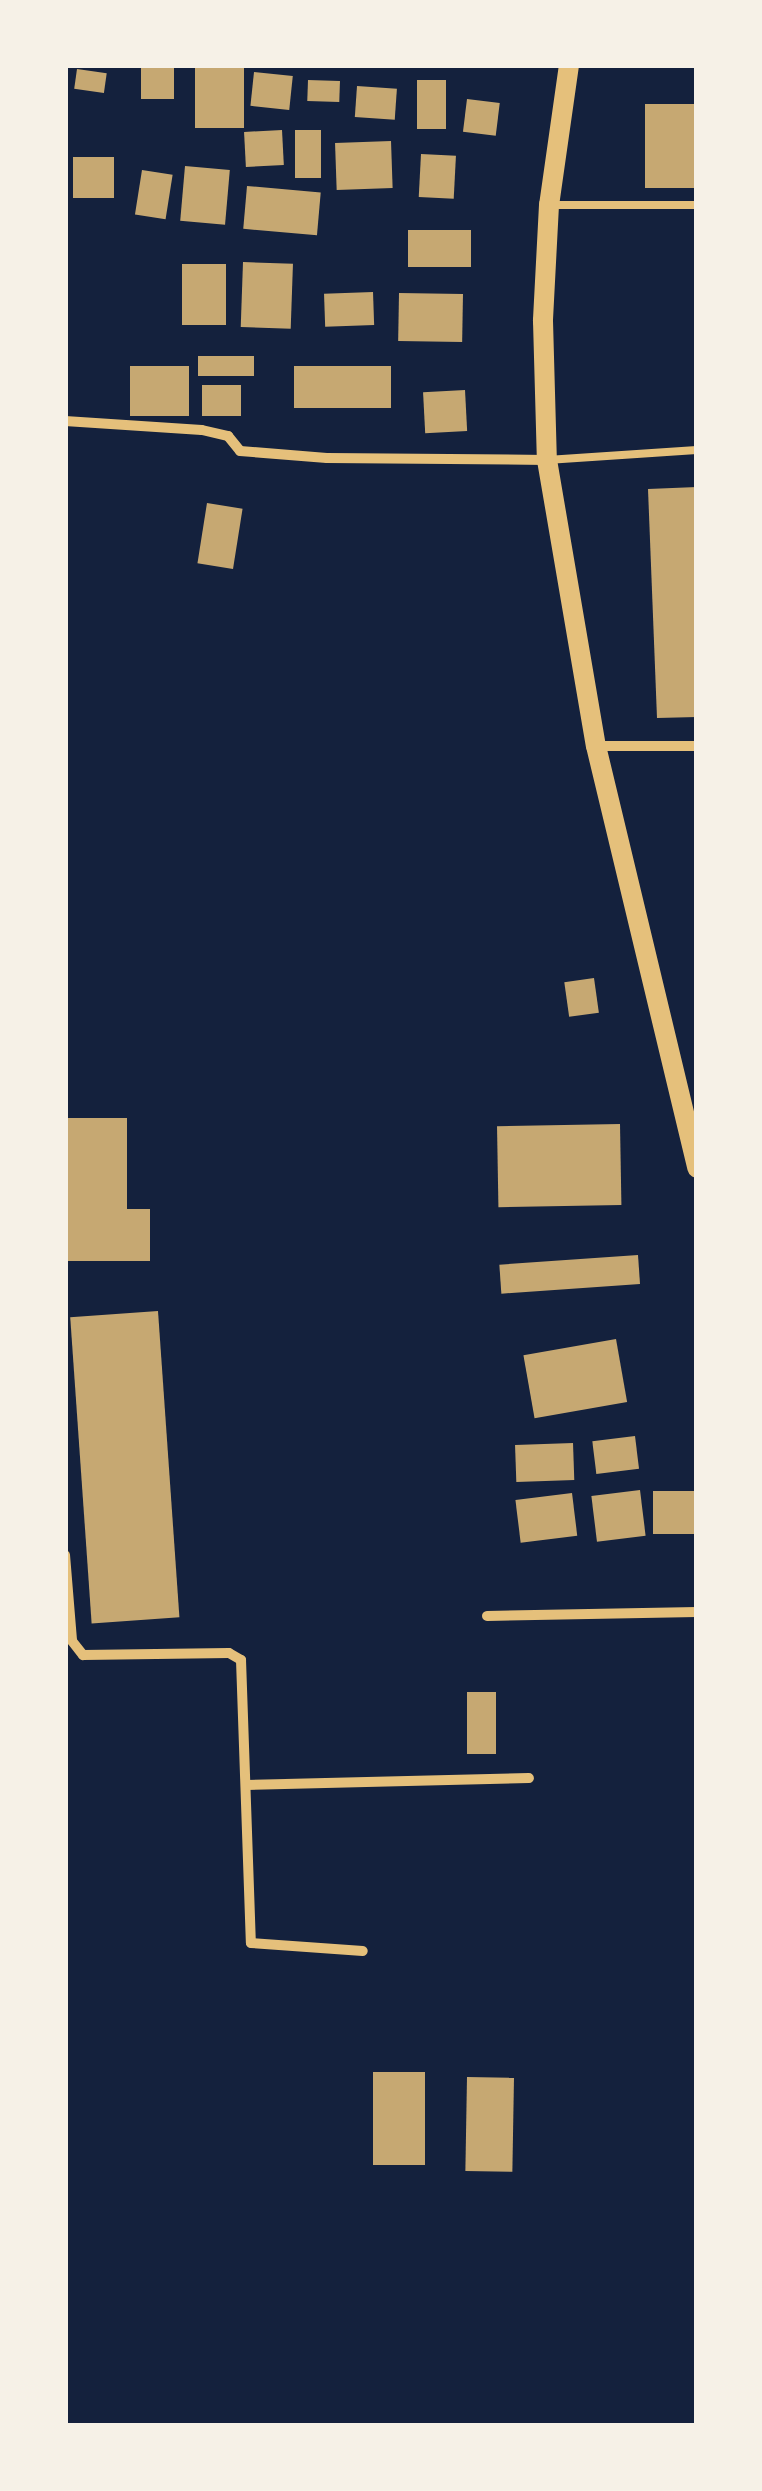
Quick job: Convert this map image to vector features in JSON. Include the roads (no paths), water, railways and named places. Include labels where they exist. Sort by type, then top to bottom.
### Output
[{"type":"main road","points":[[570,65],[549,205],[543,320],[547,460],[596,746],[697,1168]]},
{"type":"street","points":[[65,422],[202,430],[228,436],[240,451],[327,458],[547,460]]},
{"type":"street","points":[[596,746],[697,746]]},
{"type":"street","points":[[65,1555],[72,1641],[83,1655],[229,1653],[242,1660],[251,1943],[363,1951]]},
{"type":"street","points":[[487,1616],[697,1612]]},
{"type":"street","points":[[247,1785],[530,1778]]},
{"type":"lane","points":[[549,205],[697,204]]},
{"type":"lane","points":[[547,460],[697,450]]}]
